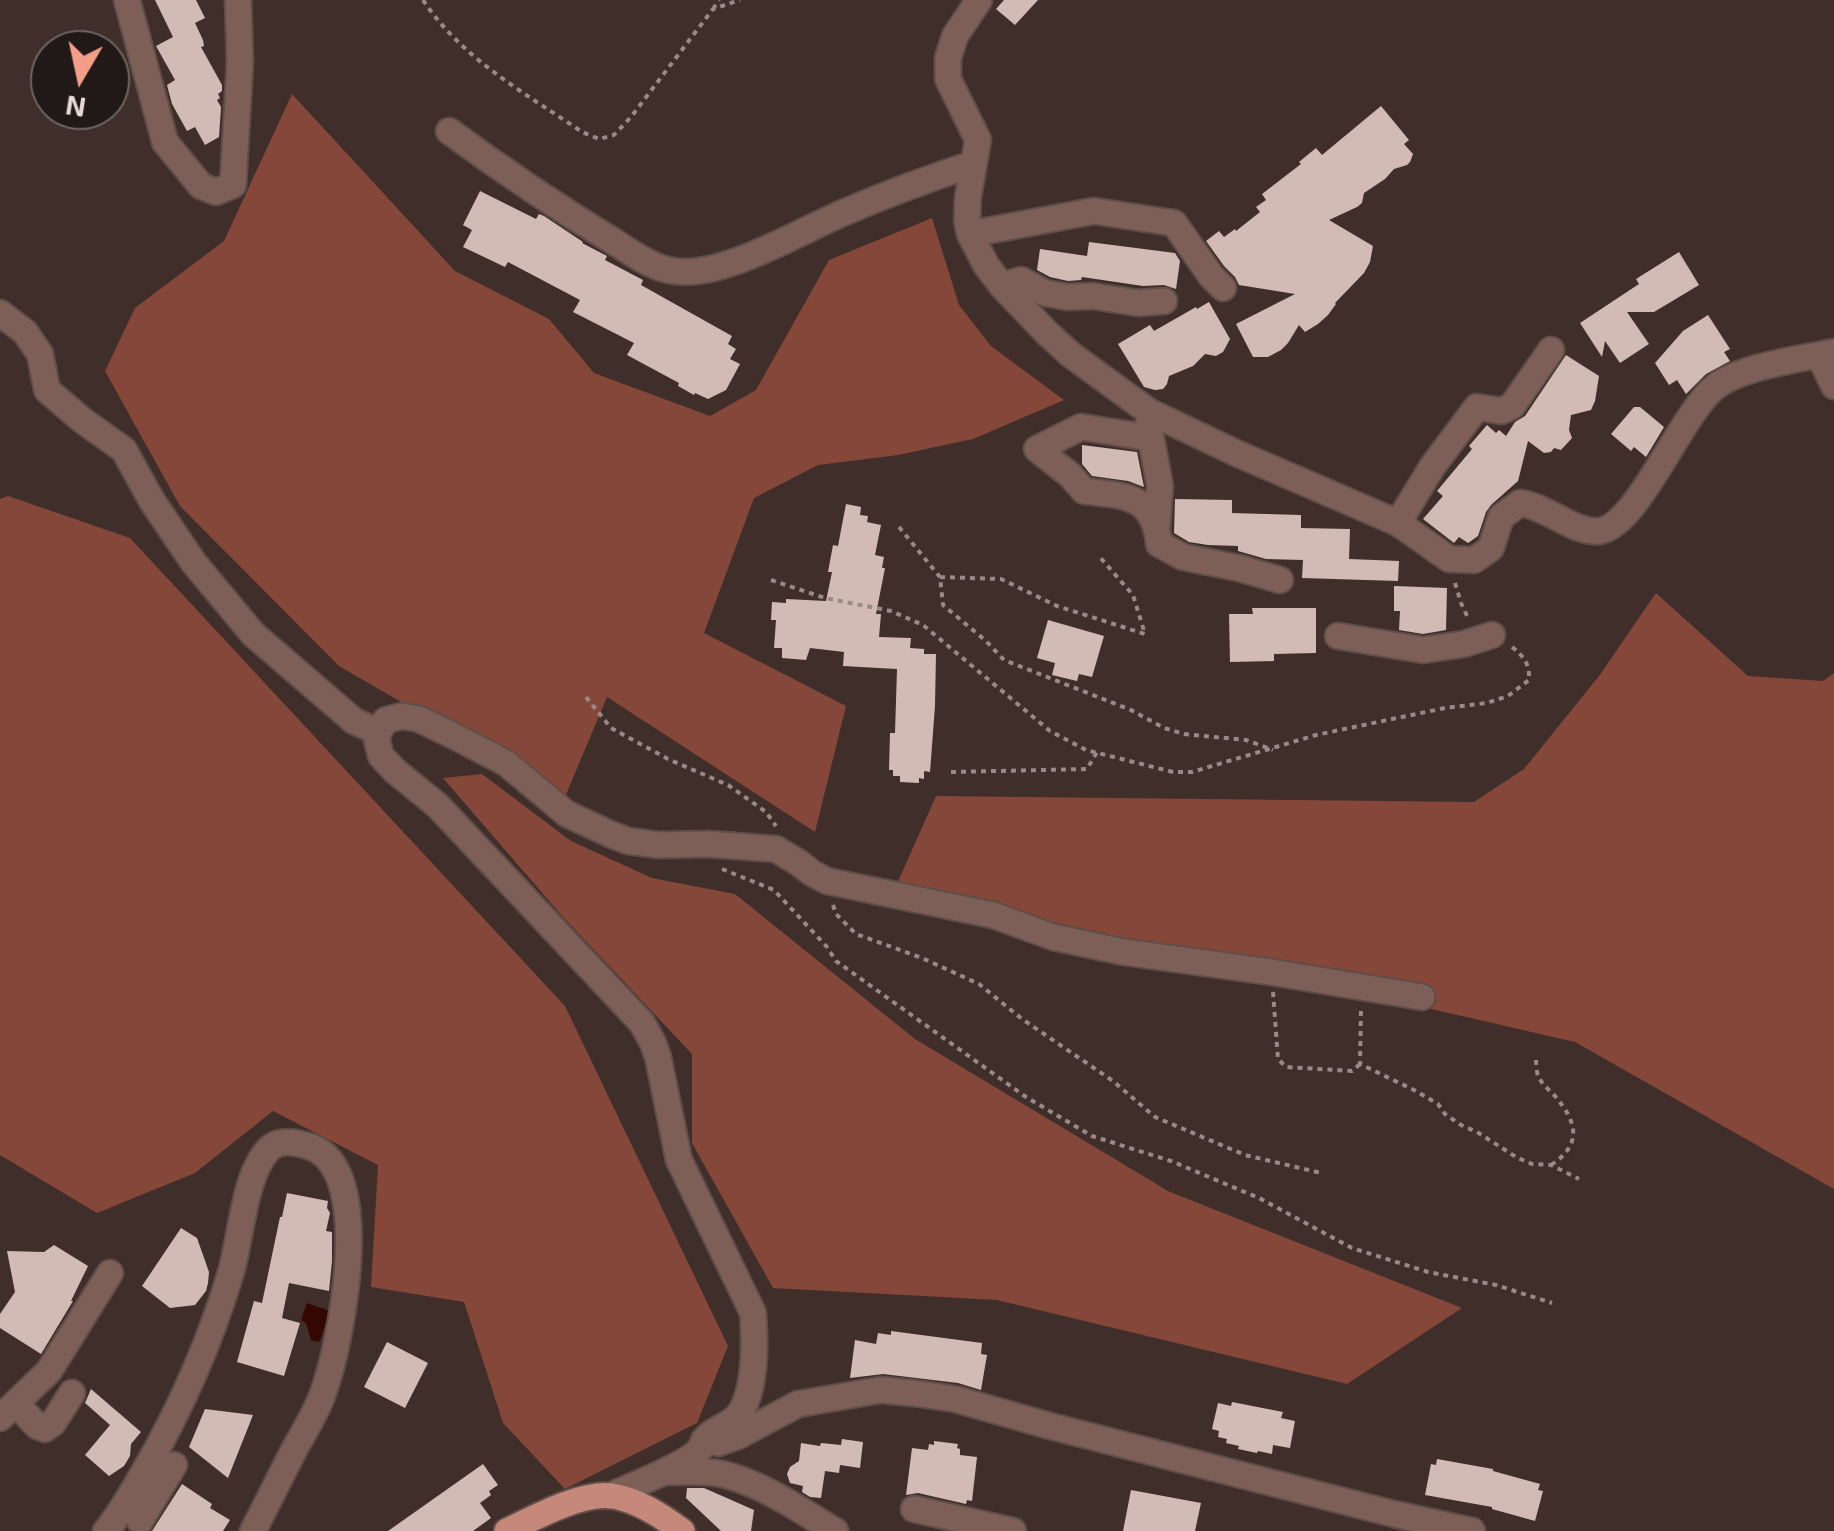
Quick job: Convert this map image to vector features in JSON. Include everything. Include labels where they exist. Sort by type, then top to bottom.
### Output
[{"type":"main road","points":[[507,1531],[541,1522],[574,1502],[610,1496],[646,1507],[682,1531]]},
{"type":"street","points":[[127,0],[165,142],[201,186],[216,192],[233,185],[240,62],[238,0]]},
{"type":"street","points":[[979,0],[955,36],[948,58],[948,78],[978,140],[968,198],[970,234],[1002,286],[1070,354],[1148,411],[1370,513],[1398,522],[1449,558],[1474,560],[1484,554],[1491,548],[1501,517],[1520,504],[1533,504],[1590,530],[1611,526],[1626,515],[1714,388],[1740,373],[1827,354],[1834,386]]},
{"type":"street","points":[[449,132],[650,264],[690,273],[752,254],[846,212],[973,164]]},
{"type":"street","points":[[970,234],[1094,211],[1174,223],[1223,288]]},
{"type":"street","points":[[1002,286],[1021,280],[1045,293],[1067,297],[1093,296],[1138,303],[1164,301]]},
{"type":"street","points":[[0,312],[26,332],[40,354],[47,390],[124,450],[152,501],[194,563],[253,634],[354,721],[378,732]]},
{"type":"street","points":[[1398,522],[1432,467],[1477,408],[1502,411],[1512,406],[1552,350]]},
{"type":"street","points":[[1148,411],[1160,486],[1159,544],[1183,556],[1280,580]]},
{"type":"street","points":[[1151,438],[1081,427],[1037,449],[1084,491],[1121,495],[1148,508],[1157,527]]},
{"type":"street","points":[[1338,636],[1423,650],[1492,636]]},
{"type":"street","points":[[700,1450],[706,1438],[732,1422],[746,1400],[754,1339],[753,1312],[680,1160],[653,1042],[619,996],[438,806],[381,756],[378,732],[386,720],[402,716],[419,719],[506,763],[567,814],[628,841],[659,846],[776,848],[827,881],[993,915],[1053,938],[1422,996]]},
{"type":"street","points":[[140,1521],[230,1274],[246,1199],[260,1163],[275,1144],[300,1143],[320,1151],[342,1181],[349,1260],[344,1306],[332,1367],[320,1402],[253,1531]]},
{"type":"street","points":[[72,1393],[53,1423],[44,1429],[8,1410],[49,1370],[110,1273]]},
{"type":"street","points":[[610,1496],[798,1404],[881,1390],[955,1398],[1050,1426],[1472,1531]]},
{"type":"street","points":[[164,1459],[197,1480]]},
{"type":"street","points":[[106,1531],[164,1459]]},
{"type":"street","points":[[662,1472],[728,1475],[835,1531]]},
{"type":"street","points":[[914,1509],[1013,1531]]},
{"type":"path","points":[[423,0],[440,24],[488,69],[582,132],[599,139],[614,134],[630,117],[720,0]]},
{"type":"path","points":[[713,9],[740,0]]},
{"type":"path","points":[[899,528],[940,577],[943,605],[1004,660],[1131,710],[1164,728],[1184,734],[1246,740],[1273,750]]},
{"type":"path","points":[[940,577],[1001,579],[1057,606],[1145,634],[1133,595],[1098,555]]},
{"type":"path","points":[[771,580],[825,598],[891,611],[924,625],[1050,731],[1086,750],[1173,772],[1192,772],[1316,736],[1445,708],[1487,703],[1508,696],[1529,680],[1525,658],[1510,644],[1479,630],[1469,620],[1449,558]]},
{"type":"path","points":[[586,697],[611,728],[728,785],[766,812],[781,834],[776,848]]},
{"type":"path","points":[[951,772],[1087,769],[1097,752]]},
{"type":"path","points":[[708,844],[719,867],[774,890],[836,961],[1026,1097],[1092,1136],[1171,1160],[1260,1198],[1352,1248],[1428,1272],[1496,1284],[1552,1303]]},
{"type":"path","points":[[827,881],[836,914],[856,934],[978,984],[1022,1020],[1113,1081],[1155,1117],[1245,1156],[1321,1173]]},
{"type":"path","points":[[1271,972],[1278,1059],[1286,1068],[1352,1071],[1360,1064],[1362,987]]},
{"type":"path","points":[[1536,1060],[1538,1075],[1575,1127],[1568,1150],[1551,1166]]},
{"type":"path","points":[[1360,1064],[1438,1104],[1462,1125],[1516,1157],[1579,1178]]},
{"type":"shaded area","points":[[292,94],[455,271],[549,319],[594,373],[710,416],[756,390],[829,260],[932,218],[959,305],[991,346],[1064,400],[973,439],[898,455],[818,465],[754,498],[704,633],[846,706],[815,832],[607,697],[565,797],[339,666],[180,506],[105,371],[135,308],[224,241]]},
{"type":"shaded area","points":[[8,496],[130,538],[565,1006],[728,1346],[697,1423],[565,1489],[503,1423],[464,1302],[371,1287],[378,1165],[273,1111],[195,1173],[97,1213],[0,1155],[0,499]]},
{"type":"shaded area","points":[[1656,593],[1748,676],[1823,681],[1834,673],[1834,1189],[1575,1042],[896,886],[936,796],[1474,802],[1524,769],[1599,676]]},
{"type":"shaded area","points":[[482,774],[571,841],[652,878],[735,894],[915,1039],[1168,1191],[1462,1308],[1347,1384],[997,1300],[773,1288],[692,1143],[692,1054],[562,916],[443,778]]},
{"type":"shaded area","points":[[307,1303],[330,1311],[317,1342],[311,1340],[306,1323],[301,1320]]},
{"type":"building","points":[[155,0],[196,0],[205,18],[195,23],[203,40],[201,47],[222,91],[217,100],[221,107],[219,137],[205,145],[195,127],[187,131],[172,104],[167,85],[175,80],[156,46],[173,37]]},
{"type":"building","points":[[1004,0],[1038,0],[1015,25],[996,9]]},
{"type":"building","points":[[1381,106],[1409,140],[1404,144],[1413,154],[1410,162],[1394,169],[1364,193],[1357,207],[1329,220],[1373,246],[1370,262],[1318,324],[1305,332],[1299,325],[1281,350],[1268,357],[1253,357],[1236,324],[1295,294],[1239,285],[1206,241],[1219,231],[1224,237],[1236,231],[1260,212],[1256,207],[1266,200],[1262,194],[1299,162],[1316,148],[1322,155]]},
{"type":"building","points":[[480,191],[536,219],[539,214],[544,216],[607,256],[605,260],[643,280],[641,285],[732,336],[728,344],[736,349],[730,359],[740,364],[726,390],[708,399],[694,395],[627,355],[634,343],[573,312],[580,300],[508,262],[505,267],[463,247],[472,230],[463,225]]},
{"type":"building","points":[[1089,242],[1175,253],[1180,261],[1176,289],[1082,277],[1068,281],[1037,270],[1040,249],[1087,256]]},
{"type":"building","points":[[1679,252],[1699,285],[1654,312],[1627,312],[1649,344],[1620,363],[1605,341],[1602,357],[1580,323],[1639,284],[1636,279]]},
{"type":"building","points":[[1209,302],[1230,339],[1223,352],[1216,356],[1205,354],[1193,366],[1169,376],[1163,389],[1144,387],[1118,344],[1150,325],[1154,331]]},
{"type":"building","points":[[1708,315],[1730,349],[1724,352],[1730,361],[1706,374],[1686,394],[1677,380],[1669,385],[1655,363],[1683,331]]},
{"type":"building","points":[[1566,355],[1599,376],[1591,410],[1571,415],[1572,438],[1561,450],[1554,448],[1544,453],[1528,441],[1518,481],[1491,505],[1478,536],[1468,543],[1459,537],[1454,543],[1423,519],[1443,496],[1437,491],[1487,425],[1506,436],[1515,422],[1525,416]]},
{"type":"building","points":[[1634,407],[1640,407],[1664,427],[1646,457],[1634,447],[1631,451],[1611,434]]},
{"type":"building","points":[[1082,445],[1137,452],[1144,487],[1092,476],[1082,464]]},
{"type":"building","points":[[1175,499],[1232,500],[1232,513],[1301,515],[1301,528],[1350,529],[1349,559],[1399,561],[1398,581],[1302,578],[1303,560],[1266,559],[1238,551],[1238,546],[1189,542],[1174,533]]},
{"type":"building","points":[[846,504],[861,507],[860,515],[868,516],[867,522],[881,525],[875,555],[884,557],[885,568],[876,614],[881,614],[879,637],[911,638],[910,648],[936,654],[930,772],[924,771],[924,779],[919,778],[919,783],[900,782],[900,776],[893,776],[893,770],[889,770],[890,733],[895,733],[897,669],[843,666],[844,652],[810,648],[806,660],[782,658],[782,648],[774,648],[776,620],[771,620],[772,602],[826,601],[833,545],[838,546]]},
{"type":"building","points":[[1394,586],[1447,588],[1446,630],[1423,634],[1399,630],[1400,611],[1394,611]]},
{"type":"building","points":[[1252,608],[1316,608],[1316,653],[1274,654],[1274,661],[1230,662],[1229,614],[1253,614]]},
{"type":"building","points":[[1048,620],[1104,636],[1092,677],[1079,674],[1077,681],[1052,675],[1055,663],[1037,658]]},
{"type":"building","points":[[287,1193],[328,1201],[326,1231],[332,1232],[332,1261],[329,1291],[289,1283],[282,1318],[300,1323],[284,1376],[237,1362],[254,1301],[262,1303]]},
{"type":"building","points":[[181,1228],[197,1238],[209,1272],[208,1283],[195,1305],[170,1308],[142,1286]]},
{"type":"building","points":[[54,1245],[88,1266],[73,1301],[41,1354],[0,1328],[0,1314],[15,1292],[7,1251],[44,1252]]},
{"type":"building","points":[[891,1331],[982,1343],[981,1354],[987,1355],[981,1390],[958,1383],[883,1374],[850,1378],[855,1340],[876,1344],[878,1333],[891,1335]]},
{"type":"building","points":[[387,1342],[428,1363],[405,1408],[364,1387]]},
{"type":"building","points":[[91,1389],[141,1432],[131,1444],[124,1466],[109,1476],[85,1455],[110,1425],[85,1403]]},
{"type":"building","points":[[1232,1402],[1283,1412],[1281,1418],[1295,1421],[1290,1448],[1273,1445],[1272,1454],[1257,1453],[1238,1449],[1239,1446],[1218,1437],[1219,1431],[1212,1429],[1218,1403],[1231,1406]]},
{"type":"building","points":[[205,1409],[253,1415],[228,1478],[189,1447]]},
{"type":"building","points":[[842,1439],[863,1442],[860,1468],[840,1465],[839,1473],[825,1471],[821,1498],[810,1497],[802,1492],[803,1486],[790,1483],[787,1474],[799,1461],[801,1443],[841,1445]]},
{"type":"building","points":[[934,1441],[958,1444],[960,1455],[977,1457],[972,1501],[967,1500],[966,1504],[918,1493],[906,1495],[912,1448],[928,1450]]},
{"type":"building","points":[[1437,1459],[1493,1469],[1540,1484],[1538,1490],[1543,1491],[1535,1521],[1492,1507],[1425,1495],[1431,1464],[1436,1465]]},
{"type":"building","points":[[483,1464],[498,1485],[480,1503],[491,1518],[473,1531],[388,1531]]},
{"type":"building","points":[[182,1484],[230,1520],[223,1531],[152,1531]]},
{"type":"building","points":[[687,1488],[704,1488],[754,1510],[751,1531],[721,1531],[686,1498]]},
{"type":"building","points":[[1131,1490],[1201,1503],[1195,1531],[1123,1531]]}]
